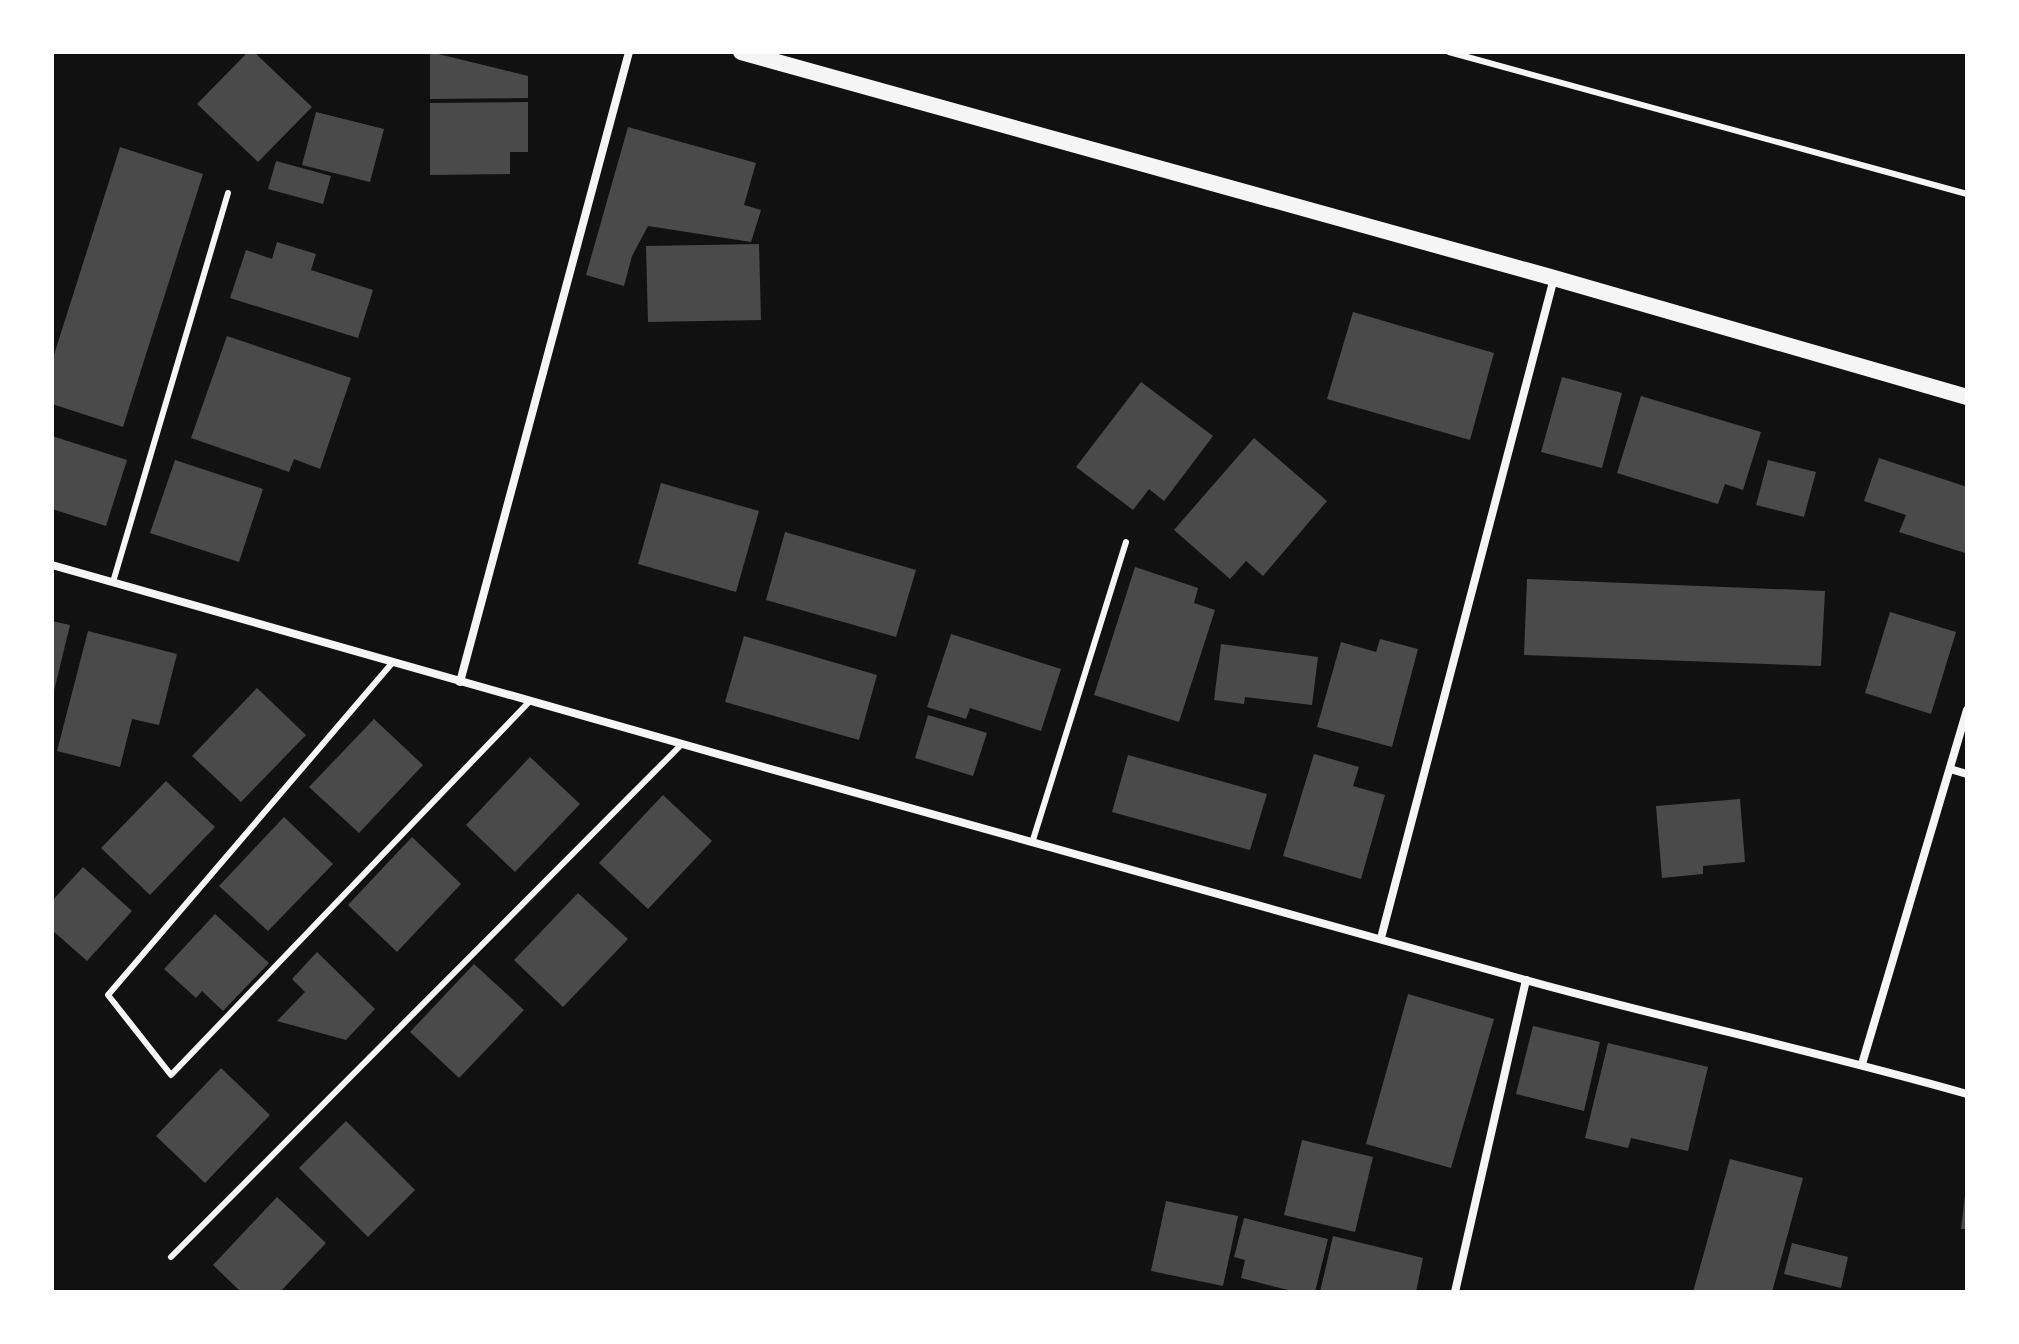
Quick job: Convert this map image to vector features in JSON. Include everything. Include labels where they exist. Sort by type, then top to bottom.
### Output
[{"type":"main road","points":[[741,52],[1554,278],[1967,397]]},
{"type":"street","points":[[460,682],[629,52]]},
{"type":"street","points":[[1381,938],[1554,278]]},
{"type":"street","points":[[52,565],[1526,980],[1862,1064],[1967,1094]]},
{"type":"street","points":[[1862,1064],[1967,710]]},
{"type":"street","points":[[1950,769],[1967,774]]},
{"type":"street","points":[[1455,1292],[1526,980]]},
{"type":"lane","points":[[1449,52],[1967,194]]},
{"type":"lane","points":[[113,582],[228,193]]},
{"type":"lane","points":[[1032,843],[1126,542]]},
{"type":"lane","points":[[393,662],[108,995],[171,1075],[530,701]]},
{"type":"lane","points":[[171,1257],[682,744]]},
{"type":"building","points":[[248,52],[254,52],[312,107],[258,162],[197,104]]},
{"type":"building","points":[[430,52],[528,76],[528,98],[430,99]]},
{"type":"building","points":[[528,102],[528,152],[510,152],[510,174],[430,175],[430,103]]},
{"type":"building","points":[[316,112],[384,129],[370,182],[302,165]]},
{"type":"building","points":[[628,127],[756,163],[744,205],[761,210],[751,242],[648,226],[632,256],[624,286],[586,275]]},
{"type":"building","points":[[120,147],[203,174],[123,427],[52,404],[52,361]]},
{"type":"building","points":[[276,161],[331,176],[323,204],[268,189]]},
{"type":"building","points":[[277,242],[316,254],[311,270],[373,290],[358,338],[230,298],[246,250],[272,259]]},
{"type":"building","points":[[759,244],[761,320],[648,322],[646,246]]},
{"type":"building","points":[[1353,312],[1494,353],[1470,440],[1327,399]]},
{"type":"building","points":[[227,336],[351,378],[320,469],[294,459],[289,472],[191,438]]},
{"type":"building","points":[[1562,377],[1622,393],[1602,468],[1541,452]]},
{"type":"building","points":[[1141,382],[1213,436],[1164,501],[1149,489],[1133,510],[1076,467]]},
{"type":"building","points":[[1641,396],[1761,432],[1743,490],[1725,484],[1718,504],[1617,473]]},
{"type":"building","points":[[52,436],[127,460],[106,526],[52,509]]},
{"type":"building","points":[[1254,438],[1327,501],[1263,576],[1246,561],[1230,579],[1174,530]]},
{"type":"building","points":[[1879,458],[1967,487],[1965,553],[1899,532],[1906,515],[1864,501]]},
{"type":"building","points":[[175,460],[263,489],[239,562],[150,533]]},
{"type":"building","points":[[1768,460],[1816,472],[1804,517],[1756,505]]},
{"type":"building","points":[[661,483],[759,511],[736,592],[638,564]]},
{"type":"building","points":[[785,532],[916,570],[896,637],[766,600]]},
{"type":"building","points":[[1135,567],[1198,588],[1194,603],[1215,610],[1179,722],[1094,695]]},
{"type":"building","points":[[1527,579],[1825,591],[1821,666],[1524,655]]},
{"type":"building","points":[[1890,612],[1956,632],[1931,714],[1865,693]]},
{"type":"building","points":[[52,621],[70,625],[53,695],[52,695]]},
{"type":"building","points":[[88,631],[177,654],[159,725],[132,719],[120,767],[57,751]]},
{"type":"building","points":[[951,634],[1061,669],[1041,731],[970,708],[966,719],[927,707]]},
{"type":"building","points":[[744,636],[877,675],[859,740],[725,702]]},
{"type":"building","points":[[1380,639],[1418,649],[1392,747],[1317,727],[1341,642],[1376,652]]},
{"type":"building","points":[[1221,644],[1318,657],[1312,705],[1245,697],[1244,704],[1214,700]]},
{"type":"building","points":[[257,688],[306,735],[241,802],[192,756]]},
{"type":"building","points":[[928,715],[987,733],[973,776],[915,758]]},
{"type":"building","points":[[374,719],[423,765],[359,833],[309,787]]},
{"type":"building","points":[[1314,754],[1359,767],[1353,786],[1385,795],[1361,879],[1283,856]]},
{"type":"building","points":[[1128,755],[1267,794],[1250,850],[1112,812]]},
{"type":"building","points":[[530,757],[580,804],[515,872],[466,825]]},
{"type":"building","points":[[166,781],[215,827],[150,895],[101,848]]},
{"type":"building","points":[[663,795],[712,841],[648,909],[599,863]]},
{"type":"building","points":[[1740,799],[1745,862],[1703,866],[1703,874],[1662,878],[1656,806]]},
{"type":"building","points":[[284,817],[333,864],[268,931],[219,886]]},
{"type":"building","points":[[412,837],[461,884],[397,952],[348,905]]},
{"type":"building","points":[[83,867],[132,911],[87,961],[52,930],[52,901]]},
{"type":"building","points":[[578,893],[628,939],[563,1007],[514,960]]},
{"type":"building","points":[[215,914],[269,963],[223,1011],[202,991],[196,998],[164,969]]},
{"type":"building","points":[[317,952],[375,1009],[346,1040],[277,1021],[305,992],[292,979]]},
{"type":"building","points":[[474,964],[524,1010],[459,1078],[410,1032]]},
{"type":"building","points":[[1408,994],[1494,1019],[1451,1168],[1366,1144]]},
{"type":"building","points":[[1533,1026],[1600,1042],[1584,1111],[1516,1094]]},
{"type":"building","points":[[1608,1043],[1708,1067],[1688,1151],[1631,1138],[1628,1148],[1585,1138]]},
{"type":"building","points":[[221,1068],[270,1115],[205,1183],[156,1136]]},
{"type":"building","points":[[346,1121],[415,1190],[368,1237],[299,1168]]},
{"type":"building","points":[[1302,1140],[1373,1157],[1355,1232],[1284,1215]]},
{"type":"building","points":[[1730,1159],[1803,1178],[1772,1292],[1693,1292]]},
{"type":"building","points":[[1965,1195],[1967,1229],[1961,1229]]},
{"type":"building","points":[[277,1197],[326,1243],[280,1292],[241,1292],[213,1265]]},
{"type":"building","points":[[1166,1201],[1238,1216],[1223,1286],[1151,1271]]},
{"type":"building","points":[[1244,1218],[1328,1239],[1315,1292],[1296,1292],[1241,1278],[1245,1260],[1234,1257]]},
{"type":"building","points":[[1333,1236],[1423,1258],[1416,1292],[1320,1292]]},
{"type":"building","points":[[1792,1243],[1848,1257],[1841,1288],[1784,1274]]}]
